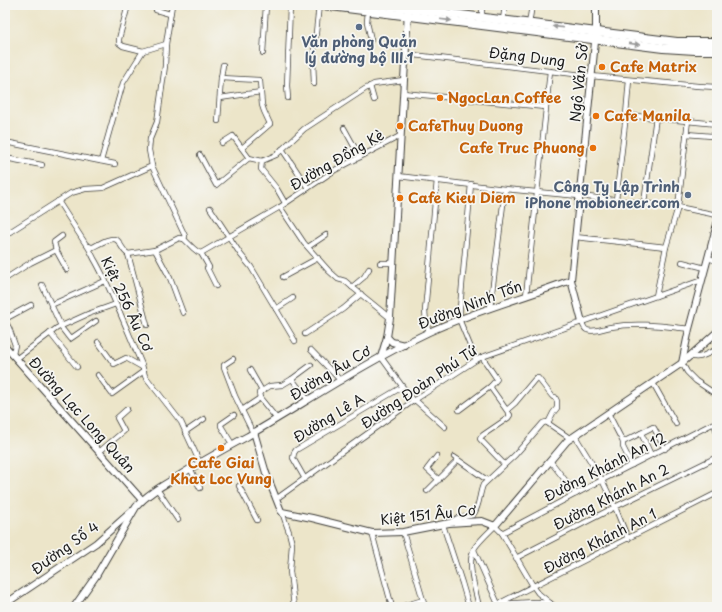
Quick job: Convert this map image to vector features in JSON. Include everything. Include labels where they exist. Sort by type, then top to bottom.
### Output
[{"type":"highway","points":[[323,5],[368,11],[408,12],[596,35],[677,42],[717,42]]},
{"type":"highway","points":[[382,5],[396,6],[408,12],[434,8],[596,35],[663,48],[717,50]]},
{"type":"street","points":[[128,5],[119,43],[123,46],[142,51],[166,44]]},
{"type":"street","points":[[172,5],[157,122],[150,139],[149,150],[152,166],[185,236],[184,239]]},
{"type":"street","points":[[263,53],[266,5]]},
{"type":"street","points":[[288,98],[287,86],[290,5]]},
{"type":"street","points":[[314,84],[313,60],[319,5]]},
{"type":"street","points":[[482,5],[482,17]]},
{"type":"street","points":[[503,20],[505,5]]},
{"type":"street","points":[[529,24],[532,5]]},
{"type":"street","name":"Ngô Văn Sở","points":[[582,322],[571,280],[596,35],[596,5]]},
{"type":"street","points":[[156,10],[170,14]]},
{"type":"street","points":[[368,11],[367,22],[370,40]]},
{"type":"street","name":"Đường Âu Cơ","points":[[74,607],[96,576],[136,507],[142,500],[190,468],[277,419],[381,357],[387,337],[390,318],[392,263],[408,12]]},
{"type":"street","points":[[101,161],[123,83],[142,51]]},
{"type":"street","name":"Đặng Dung","points":[[405,54],[591,76],[717,87]]},
{"type":"street","points":[[218,121],[223,65]]},
{"type":"street","points":[[526,296],[550,71]]},
{"type":"street","points":[[221,78],[259,80],[260,82],[262,108],[270,124],[242,148]]},
{"type":"street","points":[[222,143],[233,136],[249,158],[262,161],[276,155],[304,129],[370,86],[374,84],[404,80]]},
{"type":"street","points":[[616,200],[629,80]]},
{"type":"street","points":[[370,86],[374,100]]},
{"type":"street","points":[[220,98],[261,92]]},
{"type":"street","points":[[403,93],[545,108]]},
{"type":"street","points":[[626,115],[717,124]]},
{"type":"street","points":[[644,203],[656,117]]},
{"type":"street","points":[[656,296],[666,247],[678,207],[688,120]]},
{"type":"street","points":[[344,128],[360,157]]},
{"type":"street","points":[[686,134],[712,136]]},
{"type":"street","name":"Đường Đồng Kè","points":[[201,253],[285,203],[335,170],[400,136]]},
{"type":"street","points":[[5,142],[115,164]]},
{"type":"street","points":[[282,149],[308,188]]},
{"type":"street","points":[[200,155],[216,185],[249,158]]},
{"type":"street","points":[[5,158],[42,165]]},
{"type":"street","name":"Đường Đồng Kè","points":[[262,161],[261,170],[277,189],[285,203]]},
{"type":"street","points":[[5,235],[71,193],[85,189],[103,188],[152,166]]},
{"type":"street","points":[[398,176],[678,207],[717,215]]},
{"type":"street","points":[[429,332],[425,311],[437,180]]},
{"type":"street","points":[[471,184],[459,319],[476,360]]},
{"type":"street","points":[[490,308],[505,189]]},
{"type":"street","points":[[58,201],[89,246],[91,247],[115,238],[124,251],[128,254],[147,325]]},
{"type":"street","points":[[280,206],[304,243],[338,279],[345,281],[390,318]]},
{"type":"street","points":[[210,208],[241,255],[251,267],[295,341]]},
{"type":"street","points":[[717,224],[689,329],[682,363],[687,372],[696,381],[717,395]]},
{"type":"street","points":[[308,247],[326,235]]},
{"type":"street","points":[[62,236],[54,242],[55,251],[67,270]]},
{"type":"street","points":[[575,237],[666,247]]},
{"type":"street","points":[[128,254],[155,250],[179,238],[184,239],[193,248],[201,253],[209,267],[207,268],[216,286]]},
{"type":"street","name":"Kiệt 256 Âu Cơ","points":[[89,246],[116,304],[145,376],[181,422],[200,463]]},
{"type":"street","points":[[155,250],[170,278],[183,313]]},
{"type":"street","points":[[5,279],[55,251]]},
{"type":"street","points":[[283,277],[318,258]]},
{"type":"street","points":[[708,258],[717,261]]},
{"type":"street","points":[[682,262],[705,268]]},
{"type":"street","points":[[380,263],[392,263]]},
{"type":"street","points":[[352,287],[364,277],[369,269]]},
{"type":"street","name":"Đường Ninh Tốn","points":[[381,357],[429,332],[459,319],[571,280]]},
{"type":"street","name":"Đường Đoàn Phú Tứ","points":[[276,500],[414,400],[482,356],[702,280]]},
{"type":"street","points":[[51,305],[105,281]]},
{"type":"street","points":[[42,285],[61,326],[70,339],[96,321]]},
{"type":"street","points":[[305,334],[343,309],[361,294]]},
{"type":"street","points":[[276,310],[293,298]]},
{"type":"street","points":[[15,357],[61,326],[116,304]]},
{"type":"street","points":[[15,357],[15,345],[5,320],[31,305]]},
{"type":"street","points":[[582,322],[584,328],[595,331],[625,324],[689,329]]},
{"type":"street","points":[[479,607],[471,562],[477,545],[568,442],[682,363],[717,332]]},
{"type":"street","points":[[50,333],[77,368]]},
{"type":"street","points":[[387,337],[392,342],[404,345]]},
{"type":"street","points":[[98,342],[114,364],[126,358],[143,369]]},
{"type":"street","name":"Đường Lạc Long Quân","points":[[5,346],[142,500]]},
{"type":"street","points":[[690,356],[698,358],[717,349]]},
{"type":"street","points":[[312,350],[341,381]]},
{"type":"street","points":[[459,410],[491,386],[497,379],[482,356]]},
{"type":"street","points":[[381,357],[414,400],[445,427]]},
{"type":"street","points":[[233,359],[224,366],[235,396],[253,432],[292,544],[290,571],[294,607]]},
{"type":"street","points":[[277,419],[260,398],[259,393],[270,386],[282,384],[292,379],[311,365]]},
{"type":"street","name":"Kiệt 256 Âu Cơ","points":[[98,375],[112,394],[143,369]]},
{"type":"street","points":[[250,370],[262,391]]},
{"type":"street","points":[[507,410],[515,404],[536,378],[538,378],[552,397],[556,398],[558,407],[548,423]]},
{"type":"street","points":[[292,379],[308,400]]},
{"type":"street","points":[[653,383],[676,424]]},
{"type":"street","name":"Đường Lê A","points":[[305,479],[293,458],[296,450],[402,386]]},
{"type":"street","points":[[491,386],[510,415],[508,418],[483,435],[480,439],[504,464]]},
{"type":"street","points":[[242,410],[260,398]]},
{"type":"street","points":[[99,452],[124,430],[117,418],[127,409]]},
{"type":"street","points":[[608,414],[623,442],[623,447],[632,465]]},
{"type":"street","points":[[232,444],[221,424],[234,415]]},
{"type":"street","points":[[185,432],[204,419]]},
{"type":"street","points":[[715,422],[717,433]]},
{"type":"street","name":"Đường Khánh An 12","points":[[502,533],[715,422]]},
{"type":"street","points":[[469,607],[446,524],[458,518],[473,515],[483,485],[515,455],[543,423],[548,423],[573,438],[602,480],[628,539]]},
{"type":"street","points":[[623,442],[653,427],[664,449]]},
{"type":"street","points":[[641,433],[651,455]]},
{"type":"street","points":[[437,456],[426,469],[439,480]]},
{"type":"street","name":"Đường Khánh An 2","points":[[516,558],[717,456]]},
{"type":"street","points":[[427,491],[439,480],[456,459],[487,480]]},
{"type":"street","points":[[551,462],[576,494]]},
{"type":"street","points":[[190,468],[200,488]]},
{"type":"street","points":[[239,486],[257,520]]},
{"type":"street","points":[[157,489],[178,520]]},
{"type":"street","name":"Đường Khánh An 1","points":[[492,607],[717,493]]},
{"type":"street","name":"Đường Số 4","points":[[5,604],[96,543],[136,507]]},
{"type":"street","name":"Kiệt 151 Âu Cơ","points":[[282,512],[372,533],[403,532],[446,524],[482,521],[494,526]]},
{"type":"street","points":[[494,526],[502,533],[538,593],[555,607]]},
{"type":"street","points":[[403,532],[425,607]]},
{"type":"street","points":[[372,533],[392,607]]},
{"type":"street","points":[[474,550],[498,604],[536,602],[550,603]]},
{"type":"street","points":[[400,607],[423,600]]},
{"type":"place","name":"Văn phòng Quản lý đường bộ III.1","points":[[359,27]]},
{"type":"place","name":"Cafe Matrix","points":[[602,67]]},
{"type":"place","name":"NgocLan Coffee","points":[[440,98]]},
{"type":"place","name":"Cafe Manila","points":[[596,116]]},
{"type":"place","name":"CafeThuy Duong","points":[[400,126]]},
{"type":"place","name":"Cafe Truc Phuong","points":[[593,148]]},
{"type":"place","name":"Công Ty Lập Trình iPhone mobioneer.com","points":[[688,195]]},
{"type":"place","name":"Cafe Kieu Diem","points":[[400,198]]},
{"type":"place","name":"Cafe Giai Khat Loc Vung","points":[[221,448]]}]
